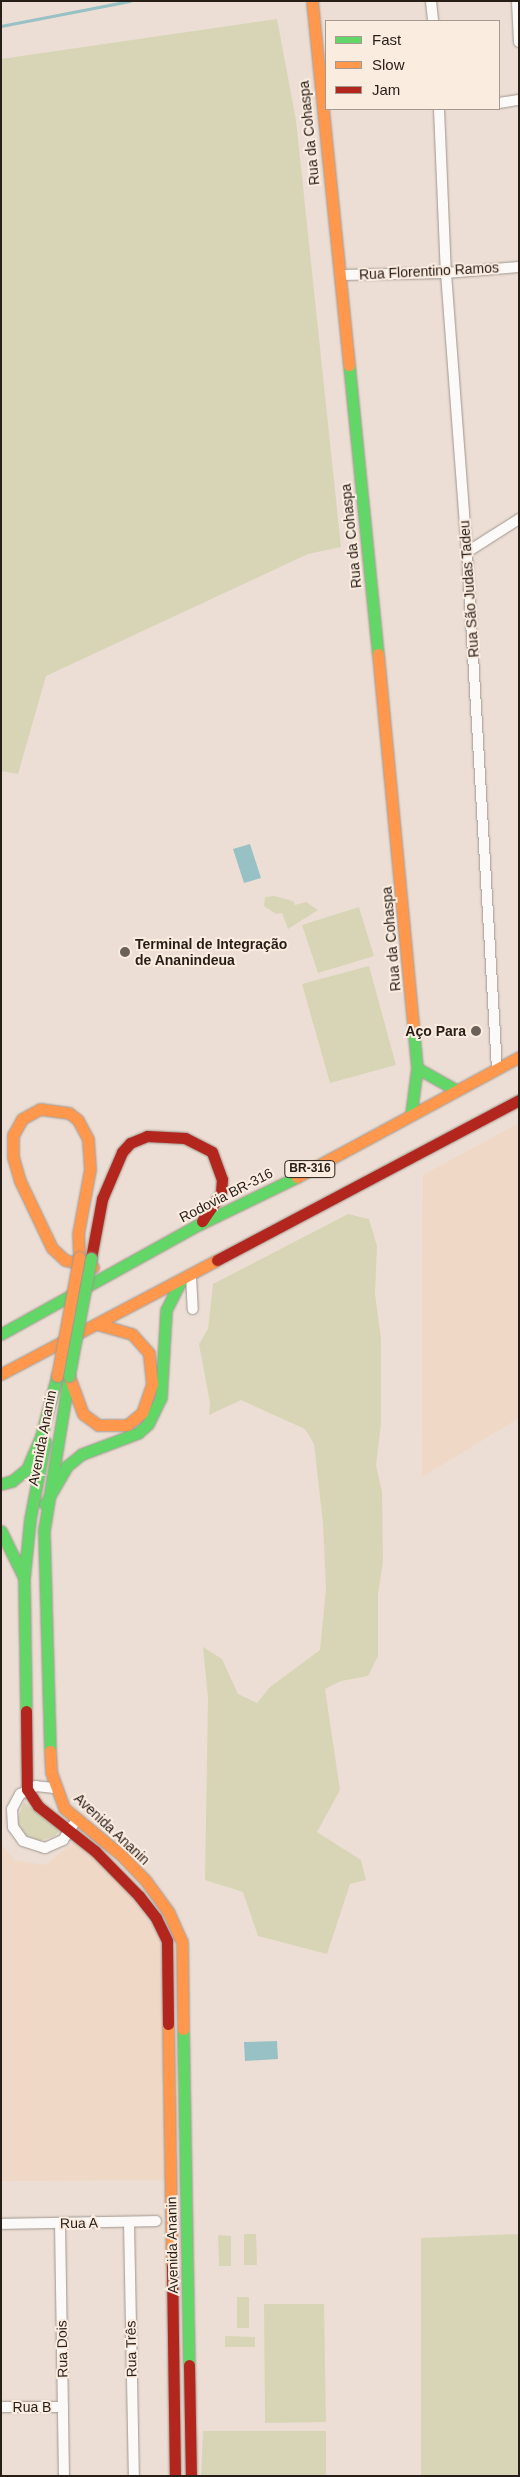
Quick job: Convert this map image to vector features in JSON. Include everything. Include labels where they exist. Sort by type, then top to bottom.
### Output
[{"type":"main road","name":"Rua da Cohaspa","points":[[312,1],[402,890],[417,1068],[411,1114]]},
{"type":"main road","name":"Rodovia BR-316","points":[[1,1334],[120,1266],[296,1177],[519,1057]]},
{"type":"main road","points":[[417,1068],[435,1081],[456,1090]]},
{"type":"main road","name":"BR-316","points":[[1,1374],[186,1278],[519,1100]]},
{"type":"main road","points":[[85,1258],[78,1234],[90,1170],[88,1139],[78,1120],[69,1113],[40,1109],[18,1124],[12,1147],[20,1180],[52,1248],[65,1260],[83,1266],[120,1266]]},
{"type":"main road","name":"Avenida Ananin","points":[[175,2476],[167,1941],[156,1918],[139,1896],[95,1851],[69,1833],[38,1806],[27,1789],[24,1578],[30,1519],[57,1376],[85,1258],[102,1199],[122,1152],[130,1143],[147,1136],[184,1138],[212,1152],[222,1179],[221,1194],[198,1225]]},
{"type":"main road","name":"Avenida Ananin","points":[[85,1258],[69,1376],[45,1504],[46,1656],[54,1788],[64,1808],[121,1855],[146,1881],[169,1912],[182,1942],[191,2476]]},
{"type":"main road","points":[[45,1504],[67,1466],[82,1454],[138,1433],[148,1424],[161,1397],[166,1310],[186,1278]]},
{"type":"main road","points":[[69,1376],[83,1414],[98,1426],[127,1425],[142,1413],[152,1384],[149,1353],[132,1334],[98,1324]]},
{"type":"main road","points":[[1,1484],[20,1476],[30,1462],[57,1376]]},
{"type":"main road","points":[[1,1531],[24,1578]]},
{"type":"street","points":[[431,1],[433,20]]},
{"type":"street","points":[[518,1],[519,42]]},
{"type":"street","points":[[500,102],[519,100]]},
{"type":"street","name":"Rua São Judas Tadeu","points":[[439,110],[446,273],[467,552],[497,1068]]},
{"type":"street","name":"Rua Florentino Ramos","points":[[340,275],[446,273],[519,267]]},
{"type":"street","points":[[467,552],[519,519]]},
{"type":"street","points":[[186,1278],[193,1309]]},
{"type":"street","points":[[54,1788],[46,1785],[27,1789],[12,1809],[17,1835],[30,1846],[45,1848],[54,1846],[69,1833],[74,1818]]},
{"type":"street","name":"Rua A","points":[[1,2224],[156,2221]]},
{"type":"street","name":"Rua Três","points":[[129,2222],[134,2476]]},
{"type":"street","name":"Rua Dois","points":[[60,2223],[64,2476]]},
{"type":"street","name":"Rua B","points":[[1,2407],[63,2406]]},
{"type":"shaded area","points":[[277,19],[296,120],[341,547],[308,554],[46,676],[18,774],[1,771],[1,59]]},
{"type":"shaded area","points":[[274,896],[293,901],[295,905],[306,902],[318,910],[288,929],[282,913],[276,914],[264,906],[265,897]]},
{"type":"shaded area","points":[[359,907],[374,956],[318,973],[302,925]]},
{"type":"shaded area","points":[[369,966],[396,1065],[330,1083],[302,984]]},
{"type":"shaded area","points":[[519,1123],[519,1418],[422,1477],[423,1175]]},
{"type":"shaded area","points":[[348,1214],[369,1219],[377,1246],[375,1294],[381,1338],[381,1424],[376,1465],[382,1492],[383,1562],[378,1594],[378,1656],[368,1676],[341,1681],[325,1689],[340,1790],[317,1832],[361,1860],[366,1880],[350,1884],[327,1954],[258,1936],[243,1892],[205,1880],[208,1698],[203,1647],[222,1659],[238,1694],[257,1703],[270,1687],[320,1650],[326,1588],[323,1523],[314,1444],[305,1429],[241,1400],[209,1415],[210,1403],[199,1344],[208,1329],[213,1284]]},
{"type":"shaded area","points":[[24,1802],[59,1831],[55,1836],[36,1842],[24,1835],[17,1820]]},
{"type":"shaded area","points":[[76,1841],[128,1891],[161,1940],[168,2180],[1,2181],[1,1844],[15,1860],[45,1865]]},
{"type":"shaded area","points":[[244,2234],[256,2234],[257,2265],[244,2265]]},
{"type":"shaded area","points":[[519,2234],[519,2476],[421,2476],[421,2238]]},
{"type":"shaded area","points":[[218,2235],[231,2236],[231,2266],[219,2266]]},
{"type":"shaded area","points":[[237,2297],[249,2297],[249,2328],[237,2328]]},
{"type":"shaded area","points":[[264,2304],[324,2304],[326,2422],[265,2423]]},
{"type":"shaded area","points":[[225,2336],[255,2337],[255,2347],[225,2347]]},
{"type":"shaded area","points":[[203,2431],[326,2431],[326,2476],[201,2476]]},
{"type":"water","points":[[250,844],[261,878],[244,883],[233,849]]},
{"type":"water","points":[[277,2041],[278,2059],[245,2061],[244,2042]]},
{"type":"waterway","points":[[1,26],[130,1]]},
{"type":"traffic: fast","points":[[349,365],[378,654]]},
{"type":"traffic: fast","points":[[411,1114],[417,1068],[413,1026]]},
{"type":"traffic: fast","points":[[417,1068],[456,1090]]},
{"type":"traffic: fast","points":[[1,1334],[198,1225],[297,1177]]},
{"type":"traffic: fast","points":[[69,1376],[91,1258]]},
{"type":"traffic: fast","points":[[45,1504],[67,1466],[82,1454],[138,1433],[148,1424],[161,1397],[166,1310],[181,1281]]},
{"type":"traffic: fast","points":[[1,1484],[12,1481],[27,1469],[41,1436],[57,1376]]},
{"type":"traffic: fast","points":[[50,1751],[44,1530],[69,1376]]},
{"type":"traffic: fast","points":[[26,1711],[24,1578],[30,1519],[45,1441]]},
{"type":"traffic: fast","points":[[1,1531],[24,1578]]},
{"type":"traffic: fast","points":[[183,2029],[189,2365]]},
{"type":"traffic: slow","points":[[312,1],[349,365]]},
{"type":"traffic: slow","points":[[378,654],[413,1026]]},
{"type":"traffic: slow","points":[[297,1177],[519,1057]]},
{"type":"traffic: slow","points":[[79,1257],[78,1234],[90,1169],[88,1139],[78,1120],[69,1113],[40,1109],[22,1119],[13,1135],[13,1157],[20,1181],[52,1248],[65,1260],[93,1267]]},
{"type":"traffic: slow","points":[[57,1376],[79,1257]]},
{"type":"traffic: slow","points":[[1,1374],[217,1260]]},
{"type":"traffic: slow","points":[[69,1376],[83,1414],[98,1425],[127,1425],[142,1413],[152,1384],[149,1353],[132,1334],[98,1324]]},
{"type":"traffic: slow","points":[[50,1751],[51,1772],[64,1808],[121,1855],[146,1881],[169,1913],[182,1942],[183,2029]]},
{"type":"traffic: slow","points":[[168,2024],[172,2266]]},
{"type":"traffic: jam","points":[[217,1260],[519,1100]]},
{"type":"traffic: jam","points":[[102,1199],[122,1152],[130,1143],[147,1136],[185,1138],[212,1152],[222,1179],[221,1193],[202,1221]]},
{"type":"traffic: jam","points":[[91,1258],[102,1199]]},
{"type":"traffic: jam","points":[[26,1711],[27,1789],[38,1806],[95,1851],[139,1896],[156,1918],[167,1941],[168,2024]]},
{"type":"traffic: jam","points":[[172,2266],[175,2476]]},
{"type":"traffic: jam","points":[[189,2365],[191,2476]]},
{"type":"place","name":"Terminal de Integração de Ananindeua","points":[[125,952]]},
{"type":"place","name":"Aço Para","points":[[476,1031]]}]
